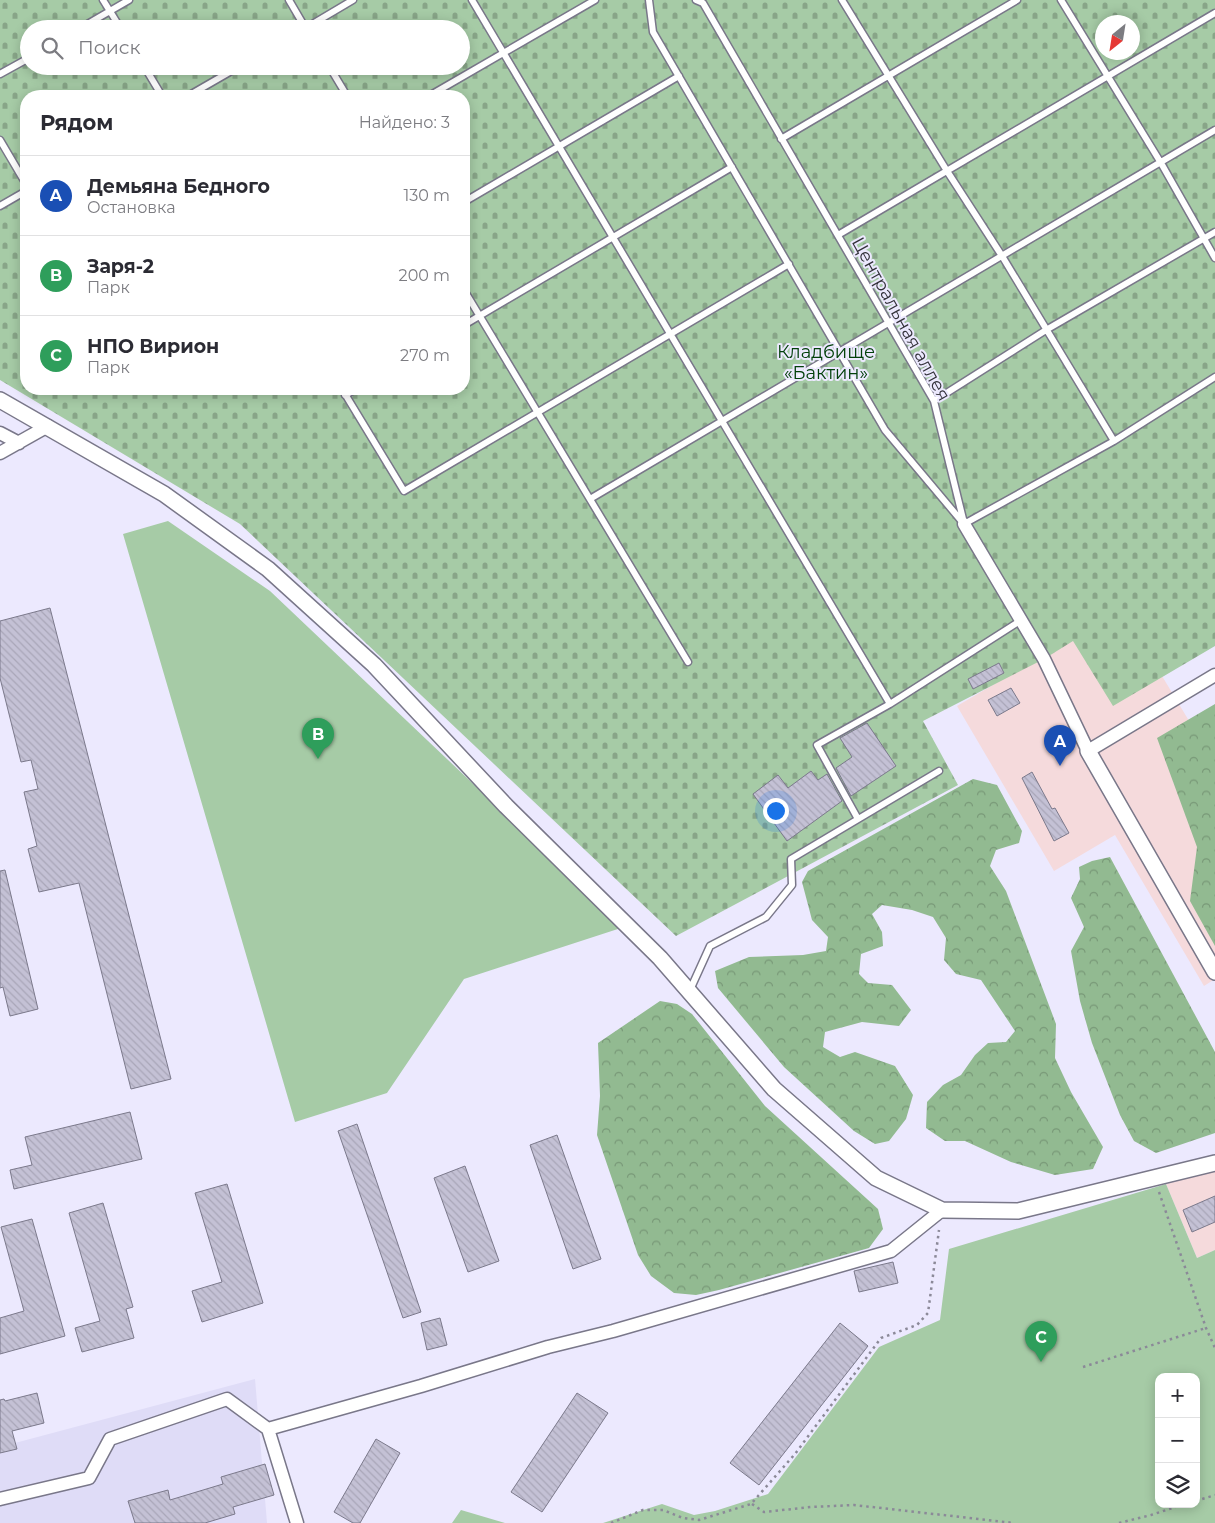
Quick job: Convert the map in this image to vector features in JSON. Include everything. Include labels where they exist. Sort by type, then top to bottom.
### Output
[{"type":"street","points":[[0,400],[164,494],[268,568],[374,665],[506,806],[660,958],[774,1089],[876,1178],[942,1210],[1018,1212],[1215,1163]]},
{"type":"street","points":[[0,453],[48,426]]},
{"type":"street","points":[[0,433],[19,443]]},
{"type":"street","points":[[964,524],[1044,659],[1088,751],[1215,972]]},
{"type":"street","points":[[1088,751],[1215,675]]},
{"type":"street","points":[[268,1429],[421,1386],[548,1346],[622,1328],[891,1251],[942,1210]]},
{"type":"street","points":[[0,1499],[89,1478],[110,1439],[227,1399],[268,1429],[297,1523]]},
{"type":"lane","points":[[103,0],[116,20]]},
{"type":"lane","points":[[94,20],[129,0]]},
{"type":"lane","points":[[289,0],[300,20]]},
{"type":"lane","points":[[319,20],[353,0]]},
{"type":"lane","points":[[472,0],[890,704]]},
{"type":"lane","points":[[470,72],[595,0]]},
{"type":"lane","points":[[649,0],[653,32],[885,430],[964,524],[1114,441],[1215,376]]},
{"type":"lane","name":"Центральная аллея","points":[[696,0],[702,3],[934,401],[964,524]]},
{"type":"lane","points":[[842,0],[947,171],[1002,256],[1114,441]]},
{"type":"lane","points":[[781,139],[1017,0]]},
{"type":"lane","points":[[1061,0],[1161,162],[1215,258]]},
{"type":"lane","points":[[838,236],[1215,12]]},
{"type":"lane","points":[[0,74],[20,63]]},
{"type":"lane","points":[[149,75],[158,90]]},
{"type":"lane","points":[[198,90],[224,75]]},
{"type":"lane","points":[[334,75],[343,90]]},
{"type":"lane","points":[[439,90],[465,75]]},
{"type":"lane","points":[[470,198],[679,76]]},
{"type":"lane","points":[[590,499],[1215,130]]},
{"type":"lane","points":[[0,140],[20,174]]},
{"type":"lane","points":[[470,322],[732,167]]},
{"type":"lane","points":[[0,206],[20,194]]},
{"type":"lane","points":[[934,401],[1046,330],[1215,232]]},
{"type":"lane","points":[[346,395],[404,490],[789,264]]},
{"type":"lane","points":[[470,300],[688,662]]},
{"type":"lane","points":[[858,820],[817,745],[890,704],[1020,620]]},
{"type":"lane","points":[[689,991],[710,946],[766,917],[792,885],[791,859],[939,771]]},
{"type":"path","points":[[1154,1178],[1206,1328],[1215,1348]]},
{"type":"path","points":[[611,1523],[643,1510],[663,1510],[684,1518],[699,1520],[751,1504],[795,1454],[881,1338],[917,1325],[928,1313],[942,1210]]},
{"type":"path","points":[[1083,1367],[1206,1328]]},
{"type":"path","points":[[1200,1500],[1215,1495]]},
{"type":"path","points":[[751,1504],[764,1512],[854,1505],[1014,1523]]},
{"type":"path","points":[[1119,1523],[1173,1508]]},
{"type":"shaded area","points":[[1078,635],[1162,676],[1212,759],[1173,782],[1215,854],[1215,979],[1204,986],[1115,835],[1054,871],[957,706]]},
{"type":"shaded area","points":[[1215,1170],[1215,1250],[1197,1258],[1166,1184]]},
{"type":"shaded area","points":[[255,1379],[267,1523],[0,1523],[0,1447]]},
{"type":"green space","name":"Кладбище «Бактин»","points":[[0,0],[1215,0],[1215,646],[1113,706],[1073,641],[1044,659],[923,721],[958,785],[676,936],[240,524],[25,395],[470,395],[470,90],[20,90],[20,392],[0,380]]},
{"type":"green space","points":[[168,521],[270,591],[624,927],[464,979],[387,1093],[295,1122],[123,534]]},
{"type":"green space","points":[[1215,704],[1215,946],[1190,901],[1197,847],[1157,738]]},
{"type":"green space","points":[[973,779],[997,785],[1022,831],[1019,843],[996,850],[990,866],[1006,891],[1056,1024],[1055,1058],[1071,1092],[1103,1147],[1093,1169],[1055,1175],[1011,1162],[965,1141],[945,1141],[926,1128],[927,1102],[943,1085],[961,1075],[975,1055],[988,1043],[1006,1042],[1015,1031],[981,980],[956,974],[944,960],[946,938],[933,917],[912,910],[882,905],[872,914],[882,932],[883,946],[861,954],[859,974],[868,983],[892,985],[911,1010],[899,1026],[862,1022],[825,1032],[823,1047],[840,1057],[855,1052],[895,1066],[913,1095],[906,1119],[889,1141],[875,1144],[854,1131],[784,1067],[718,988],[715,971],[749,957],[803,955],[826,951],[828,937],[812,920],[802,882],[808,871]]},
{"type":"green space","points":[[1110,857],[1215,1052],[1215,1133],[1156,1153],[1134,1141],[1120,1115],[1092,1043],[1080,1001],[1071,951],[1084,927],[1071,898],[1080,879],[1079,867],[1092,861]]},
{"type":"green space","points":[[660,1001],[677,1004],[692,1014],[765,1106],[878,1209],[883,1229],[869,1248],[696,1295],[674,1293],[651,1276],[638,1255],[597,1135],[600,1096],[598,1043]]},
{"type":"green space","points":[[1166,1184],[1197,1258],[1215,1250],[1215,1523],[603,1523],[662,1504],[694,1515],[715,1511],[768,1494],[879,1347],[940,1320],[949,1249]]},
{"type":"green space","points":[[461,1510],[505,1523],[452,1523]]},
{"type":"building","points":[[50,608],[171,1079],[131,1089],[79,883],[39,892],[28,849],[37,846],[24,792],[38,789],[31,760],[21,762],[0,678],[0,621]]},
{"type":"building","points":[[999,663],[1004,673],[973,689],[968,679]]},
{"type":"building","points":[[1011,688],[1020,703],[997,716],[988,700]]},
{"type":"building","points":[[867,723],[896,766],[851,796],[836,768],[852,757],[840,738]]},
{"type":"building","points":[[811,771],[818,780],[827,774],[842,801],[787,841],[753,794],[778,775],[788,788]]},
{"type":"building","points":[[1032,772],[1052,809],[1055,808],[1069,833],[1054,841],[1022,778]]},
{"type":"building","points":[[5,870],[38,1009],[10,1016],[3,987],[0,988],[0,871]]},
{"type":"building","points":[[130,1112],[142,1159],[14,1189],[10,1170],[32,1165],[25,1137]]},
{"type":"building","points":[[357,1124],[421,1312],[403,1318],[338,1131]]},
{"type":"building","points":[[557,1135],[601,1259],[573,1269],[530,1145]]},
{"type":"building","points":[[465,1166],[499,1261],[468,1272],[434,1178]]},
{"type":"building","points":[[227,1184],[263,1303],[202,1322],[192,1291],[222,1282],[195,1193]]},
{"type":"building","points":[[1215,1196],[1215,1222],[1192,1232],[1183,1210]]},
{"type":"building","points":[[103,1203],[133,1307],[126,1309],[134,1338],[82,1352],[75,1328],[100,1321],[69,1213]]},
{"type":"building","points":[[32,1219],[65,1336],[0,1354],[0,1318],[24,1311],[1,1227]]},
{"type":"building","points":[[893,1262],[898,1283],[859,1292],[854,1271]]},
{"type":"building","points":[[440,1318],[447,1345],[427,1350],[421,1323]]},
{"type":"building","points":[[840,1323],[868,1346],[759,1485],[730,1463]]},
{"type":"building","points":[[37,1393],[44,1423],[12,1431],[17,1449],[0,1453],[0,1400],[4,1399],[5,1401]]},
{"type":"building","points":[[577,1393],[608,1413],[542,1512],[511,1492]]},
{"type":"building","points":[[376,1439],[400,1453],[360,1523],[353,1523],[334,1512]]},
{"type":"building","points":[[265,1464],[274,1495],[233,1507],[235,1514],[205,1523],[135,1523],[128,1501],[168,1490],[170,1500],[223,1484],[221,1477]]},
{"type":"place","name":"Заря-2","points":[[318,759]]},
{"type":"place","name":"Демьяна Бедного","points":[[1060,766]]},
{"type":"place","name":"НПО Вирион","points":[[1041,1362]]}]
